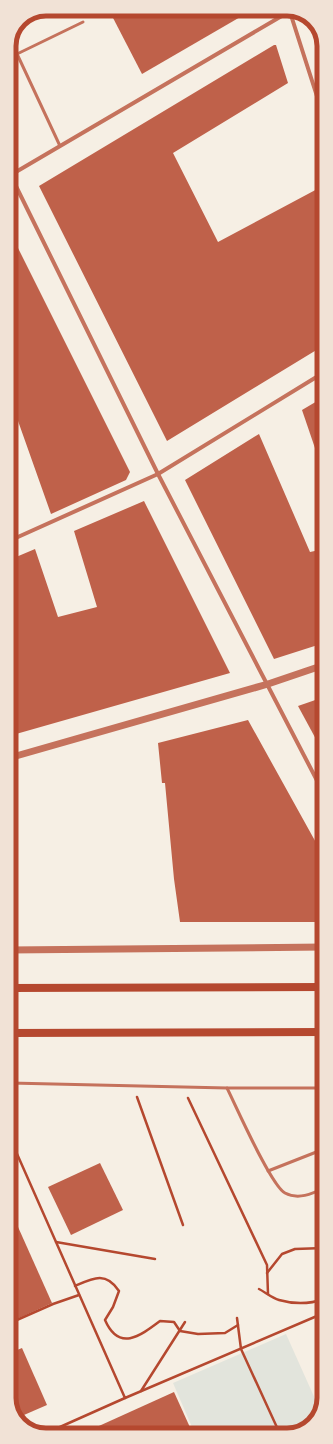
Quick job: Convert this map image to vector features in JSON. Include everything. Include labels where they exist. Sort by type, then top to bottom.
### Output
[{"type":"main road","points":[[16,988],[317,987]]},
{"type":"main road","points":[[16,1033],[317,1032]]},
{"type":"street","points":[[16,171],[280,16]]},
{"type":"street","points":[[292,17],[317,96]]},
{"type":"street","points":[[16,186],[158,474],[317,780]]},
{"type":"street","points":[[16,538],[158,474],[317,377]]},
{"type":"street","points":[[16,756],[268,684],[317,667]]},
{"type":"street","points":[[16,950],[317,947]]},
{"type":"lane","points":[[18,54],[83,22]]},
{"type":"lane","points":[[16,50],[60,146]]},
{"type":"lane","points":[[16,1083],[227,1088],[317,1088]]},
{"type":"lane","points":[[227,1088],[268,1171],[278,1187],[284,1193],[294,1196],[310,1195],[317,1192]]},
{"type":"lane","points":[[268,1171],[317,1152]]},
{"type":"path","points":[[133,1086],[184,1225]]},
{"type":"path","points":[[182,1087],[267,1265],[268,1294]]},
{"type":"path","points":[[16,1152],[125,1398]]},
{"type":"path","points":[[56,1242],[155,1259]]},
{"type":"path","points":[[267,1273],[282,1254],[295,1249],[317,1248]]},
{"type":"path","points":[[76,1286],[93,1278],[106,1278],[115,1284],[119,1291],[113,1307],[105,1320],[108,1328],[118,1337],[128,1340],[146,1331],[160,1321],[174,1322],[180,1331],[198,1334],[225,1333],[238,1325]]},
{"type":"path","points":[[259,1289],[279,1300],[300,1303],[317,1302]]},
{"type":"path","points":[[16,1320],[53,1304],[79,1295]]},
{"type":"path","points":[[58,1428],[317,1316]]},
{"type":"path","points":[[237,1318],[241,1349],[276,1428]]},
{"type":"path","points":[[140,1392],[185,1322]]},
{"type":"shaded area","points":[[286,1334],[316,1402],[315,1409],[310,1418],[302,1424],[293,1427],[192,1428],[173,1383]]},
{"type":"building","points":[[112,16],[242,16],[142,74]]},
{"type":"building","points":[[276,45],[288,83],[173,153],[218,242],[317,189],[317,350],[167,441],[39,186]]},
{"type":"building","points":[[16,244],[130,472],[126,480],[51,514],[16,415]]},
{"type":"building","points":[[317,401],[317,454],[302,410]]},
{"type":"building","points":[[259,434],[310,552],[317,550],[317,645],[274,659],[185,480]]},
{"type":"building","points":[[144,501],[230,673],[16,734],[16,557],[35,549],[58,617],[97,607],[74,531]]},
{"type":"building","points":[[317,699],[317,741],[298,706]]},
{"type":"building","points":[[248,720],[317,844],[317,922],[180,922],[174,879],[165,783],[162,783],[158,743]]},
{"type":"building","points":[[100,1163],[123,1210],[71,1235],[48,1187]]},
{"type":"building","points":[[16,1222],[52,1303],[16,1319]]},
{"type":"building","points":[[22,1348],[47,1405],[22,1416],[18,1409],[16,1398],[16,1350]]},
{"type":"building","points":[[174,1392],[190,1428],[94,1428]]}]
